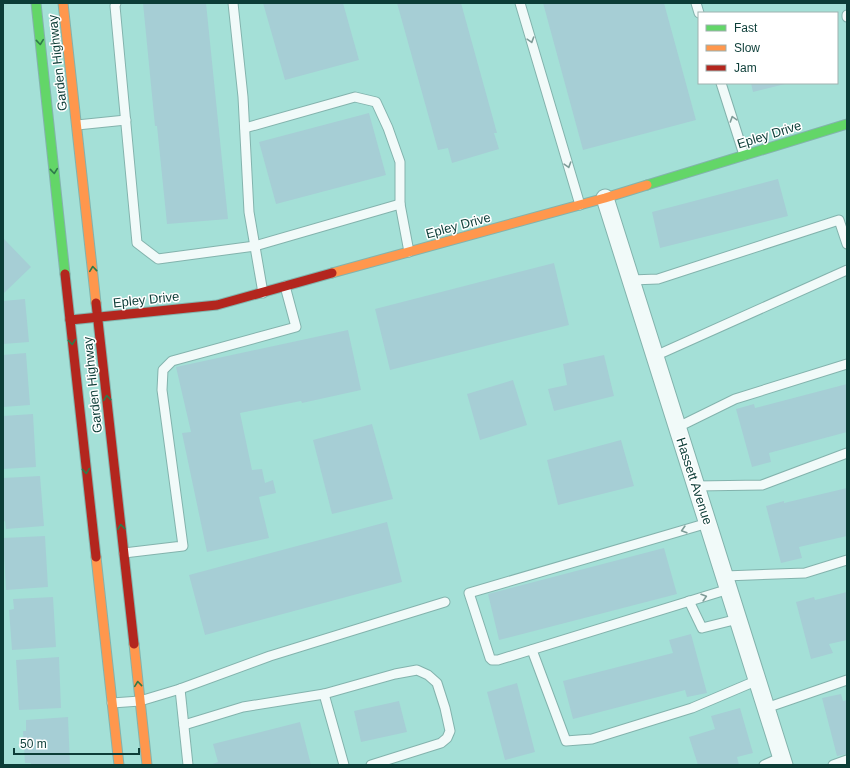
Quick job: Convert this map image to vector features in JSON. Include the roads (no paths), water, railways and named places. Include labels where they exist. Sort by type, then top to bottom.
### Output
[{"type":"main road","name":"Garden Highway","points":[[36,3],[119,765]]},
{"type":"main road","name":"Garden Highway","points":[[63,3],[147,765]]},
{"type":"main road","name":"Epley Drive","points":[[70,320],[217,305],[605,198],[847,124]]},
{"type":"street","name":"Hassett Avenue","points":[[605,198],[783,761]]},
{"type":"lane","points":[[116,3],[115,6],[137,243],[158,259],[255,246],[400,204]]},
{"type":"lane","points":[[233,3],[243,97],[249,212],[263,292]]},
{"type":"lane","points":[[520,3],[580,205]]},
{"type":"lane","points":[[722,84],[744,155]]},
{"type":"lane","points":[[245,128],[355,97],[376,102],[388,128],[400,162],[400,204],[409,252]]},
{"type":"lane","points":[[77,125],[126,120]]},
{"type":"lane","points":[[631,280],[658,279],[839,220],[847,244]]},
{"type":"lane","points":[[655,356],[847,270]]},
{"type":"lane","points":[[124,552],[183,546],[162,390],[163,370],[172,361],[296,327],[285,286]]},
{"type":"lane","points":[[678,427],[735,399],[847,364]]},
{"type":"lane","points":[[696,486],[762,485],[847,453]]},
{"type":"lane","points":[[708,523],[469,593],[490,658],[492,660],[498,660],[678,605],[727,582],[805,573],[847,560]]},
{"type":"lane","points":[[689,601],[702,628],[738,618]]},
{"type":"lane","points":[[112,703],[140,701],[180,689],[270,656],[445,602]]},
{"type":"lane","points":[[532,650],[566,741],[592,738],[692,708],[758,680]]},
{"type":"lane","points":[[184,725],[243,707],[324,694],[395,674],[416,670],[428,675],[437,683],[445,708],[450,731],[446,738],[440,743],[371,765]]},
{"type":"lane","points":[[766,708],[847,680]]},
{"type":"lane","points":[[180,689],[188,765]]},
{"type":"lane","points":[[324,694],[344,765]]},
{"type":"lane","points":[[833,765],[847,760]]},
{"type":"lane","points":[[764,765],[783,761]]}]
